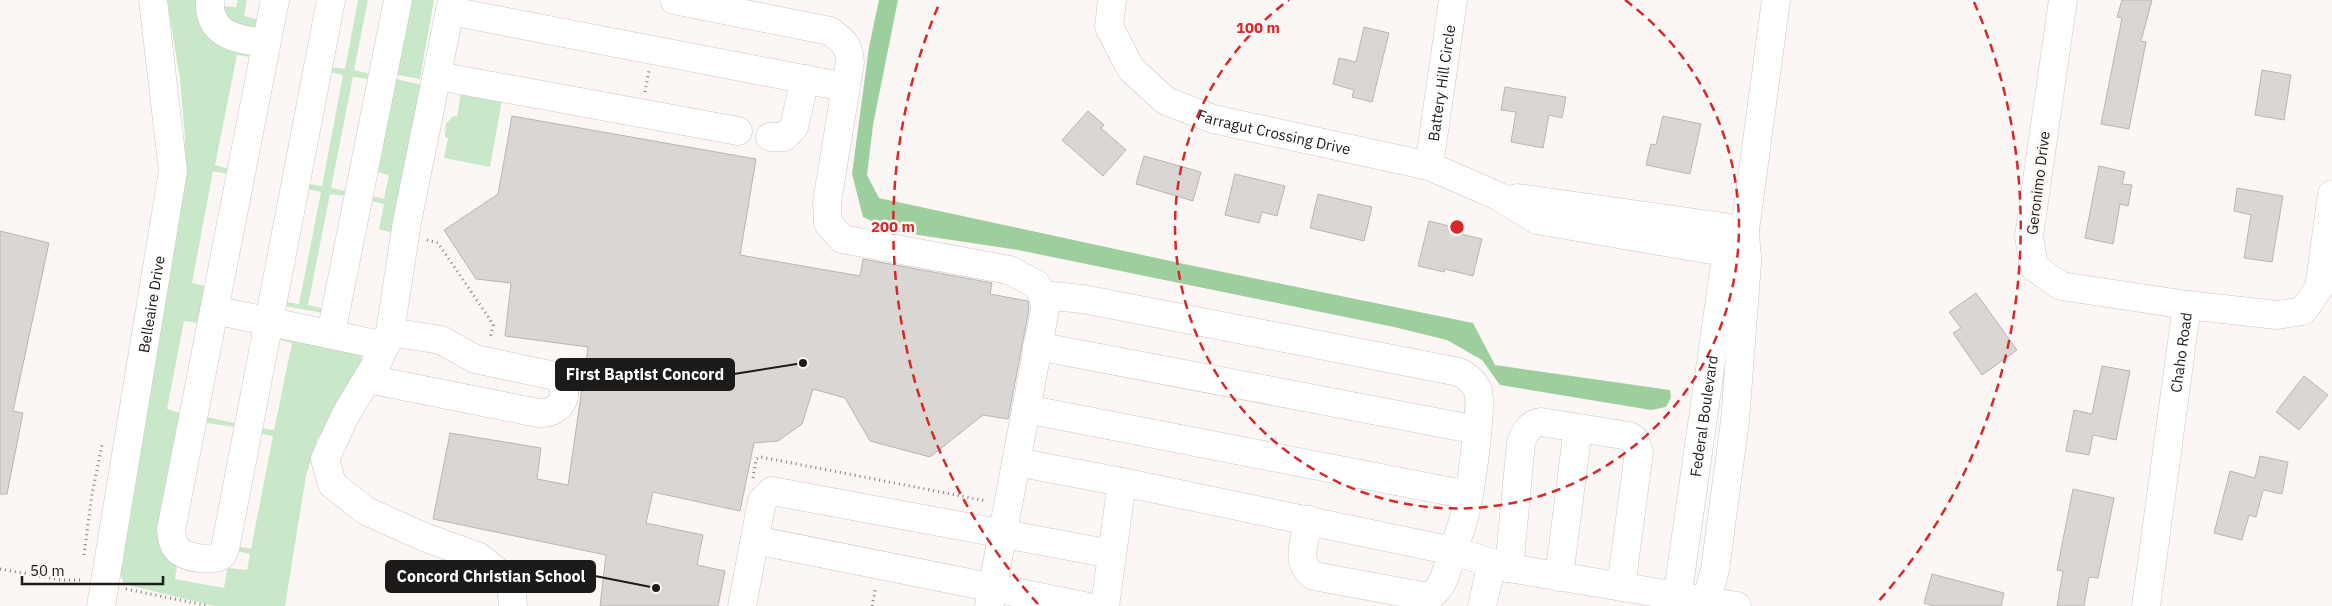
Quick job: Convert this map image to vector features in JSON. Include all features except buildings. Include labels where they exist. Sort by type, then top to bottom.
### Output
[{"type":"street","name":"Belleaire Drive","points":[[92,586],[173,171],[153,0]]},
{"type":"street","points":[[210,0],[212,20],[219,29],[227,34],[266,44]]},
{"type":"street","points":[[275,0],[172,530],[173,544],[183,554],[211,560],[222,556],[225,549],[331,0]]},
{"type":"street","points":[[331,334],[398,0]]},
{"type":"street","points":[[674,0],[830,31],[849,50],[846,87],[827,202],[828,223],[842,239],[1009,270],[1036,284],[1043,296],[1044,308],[1038,346],[991,598]]},
{"type":"street","name":"Farragut Crossing Drive","points":[[1112,0],[1109,27],[1131,69],[1166,101],[1213,119],[1429,166],[1498,196],[1740,247]]},
{"type":"street","name":"Battery Hill Circle","points":[[1429,166],[1453,0]]},
{"type":"street","name":"Federal Boulevard","points":[[1706,604],[1714,570],[1735,421],[1740,247],[1776,0]]},
{"type":"street","name":"Geronimo Drive","points":[[2063,0],[2029,236],[2034,267],[2062,286],[2188,305]]},
{"type":"street","points":[[513,606],[511,583],[479,557],[424,537],[366,511],[332,484],[325,459],[346,414],[368,379],[388,339],[405,236],[451,6],[846,87]]},
{"type":"street","points":[[438,76],[738,131]]},
{"type":"street","points":[[770,137],[784,137],[794,127],[805,79]]},
{"type":"street","name":"Chaho Road","points":[[2146,606],[2188,305],[2277,315],[2303,311],[2319,288],[2332,194]]},
{"type":"street","name":"Federal Boulevard","points":[[1677,601],[1726,257],[1740,247]]},
{"type":"street","points":[[1043,296],[1083,299],[1459,372],[1467,377],[1477,390],[1479,397],[1477,430],[1468,494],[1465,513],[1453,551],[1442,582],[1433,595],[1428,596],[1314,576],[1308,572],[1302,561],[1309,520]]},
{"type":"street","points":[[214,310],[331,334],[388,339],[441,340],[475,359],[555,376],[563,386],[562,402],[554,411],[547,414],[538,413],[368,379]]},
{"type":"street","points":[[1038,346],[1477,430]]},
{"type":"street","points":[[1026,409],[1468,494]]},
{"type":"street","points":[[1482,606],[1501,566],[1521,443],[1525,434],[1534,423],[1541,422],[1629,436],[1638,444],[1639,452],[1614,593]]},
{"type":"street","points":[[1559,576],[1578,428]]},
{"type":"street","points":[[1016,462],[1309,520],[1453,551],[1501,566],[1559,576],[1614,593],[1737,606]]},
{"type":"street","points":[[1105,606],[1122,482]]},
{"type":"street","points":[[744,606],[762,501],[772,491],[1003,532],[1112,554]]},
{"type":"street","points":[[754,540],[991,598],[1084,606]]},
{"type":"path","points":[[405,236],[438,243],[490,318],[493,325],[489,347]]},
{"type":"path","points":[[83,561],[92,494],[104,439]]},
{"type":"path","points":[[0,569],[209,606]]},
{"type":"green space","points":[[167,0],[198,0],[204,26],[207,34],[212,39],[227,46],[252,51],[251,57],[237,55],[215,165],[229,169],[227,174],[213,171],[192,283],[206,286],[198,323],[184,321],[167,409],[181,413],[159,539],[161,547],[177,565],[175,579],[224,588],[229,568],[247,570],[250,554],[236,551],[237,546],[251,549],[273,436],[259,433],[260,428],[274,430],[292,343],[277,339],[276,335],[360,353],[363,363],[317,440],[306,476],[285,606],[214,606],[124,584],[120,573],[182,176],[185,138],[180,79]]},
{"type":"green space","points":[[238,0],[247,0],[244,16],[259,20],[256,29],[230,24],[222,6],[236,7]]},
{"type":"green space","points":[[358,0],[368,0],[354,70],[367,73],[369,76],[367,79],[353,77],[331,188],[346,191],[343,196],[330,194],[308,305],[321,308],[323,313],[281,305],[285,302],[299,304],[321,192],[307,189],[309,184],[322,186],[343,75],[330,72],[331,67],[345,69]]},
{"type":"green space","points":[[406,0],[434,0],[420,79],[392,74]]},
{"type":"green space","points":[[879,0],[898,0],[873,125],[867,175],[879,198],[1189,265],[1473,323],[1495,365],[1670,390],[1671,398],[1666,407],[1651,410],[1500,385],[1482,360],[1447,340],[1394,327],[1018,250],[892,231],[863,217],[852,174],[869,47]]},
{"type":"green space","points":[[391,78],[423,85],[393,233],[379,229],[384,204],[370,201],[371,196],[384,199],[389,175],[376,172]]},
{"type":"green space","points":[[461,92],[502,100],[490,167],[444,158],[448,138],[445,137],[446,124],[453,116],[457,117]]},
{"type":"green space","points":[[207,417],[234,423],[235,427],[206,423]]},
{"type":"place","name":"First Baptist Concord","points":[[803,363]]},
{"type":"place","name":"Concord Christian School","points":[[656,588]]}]
